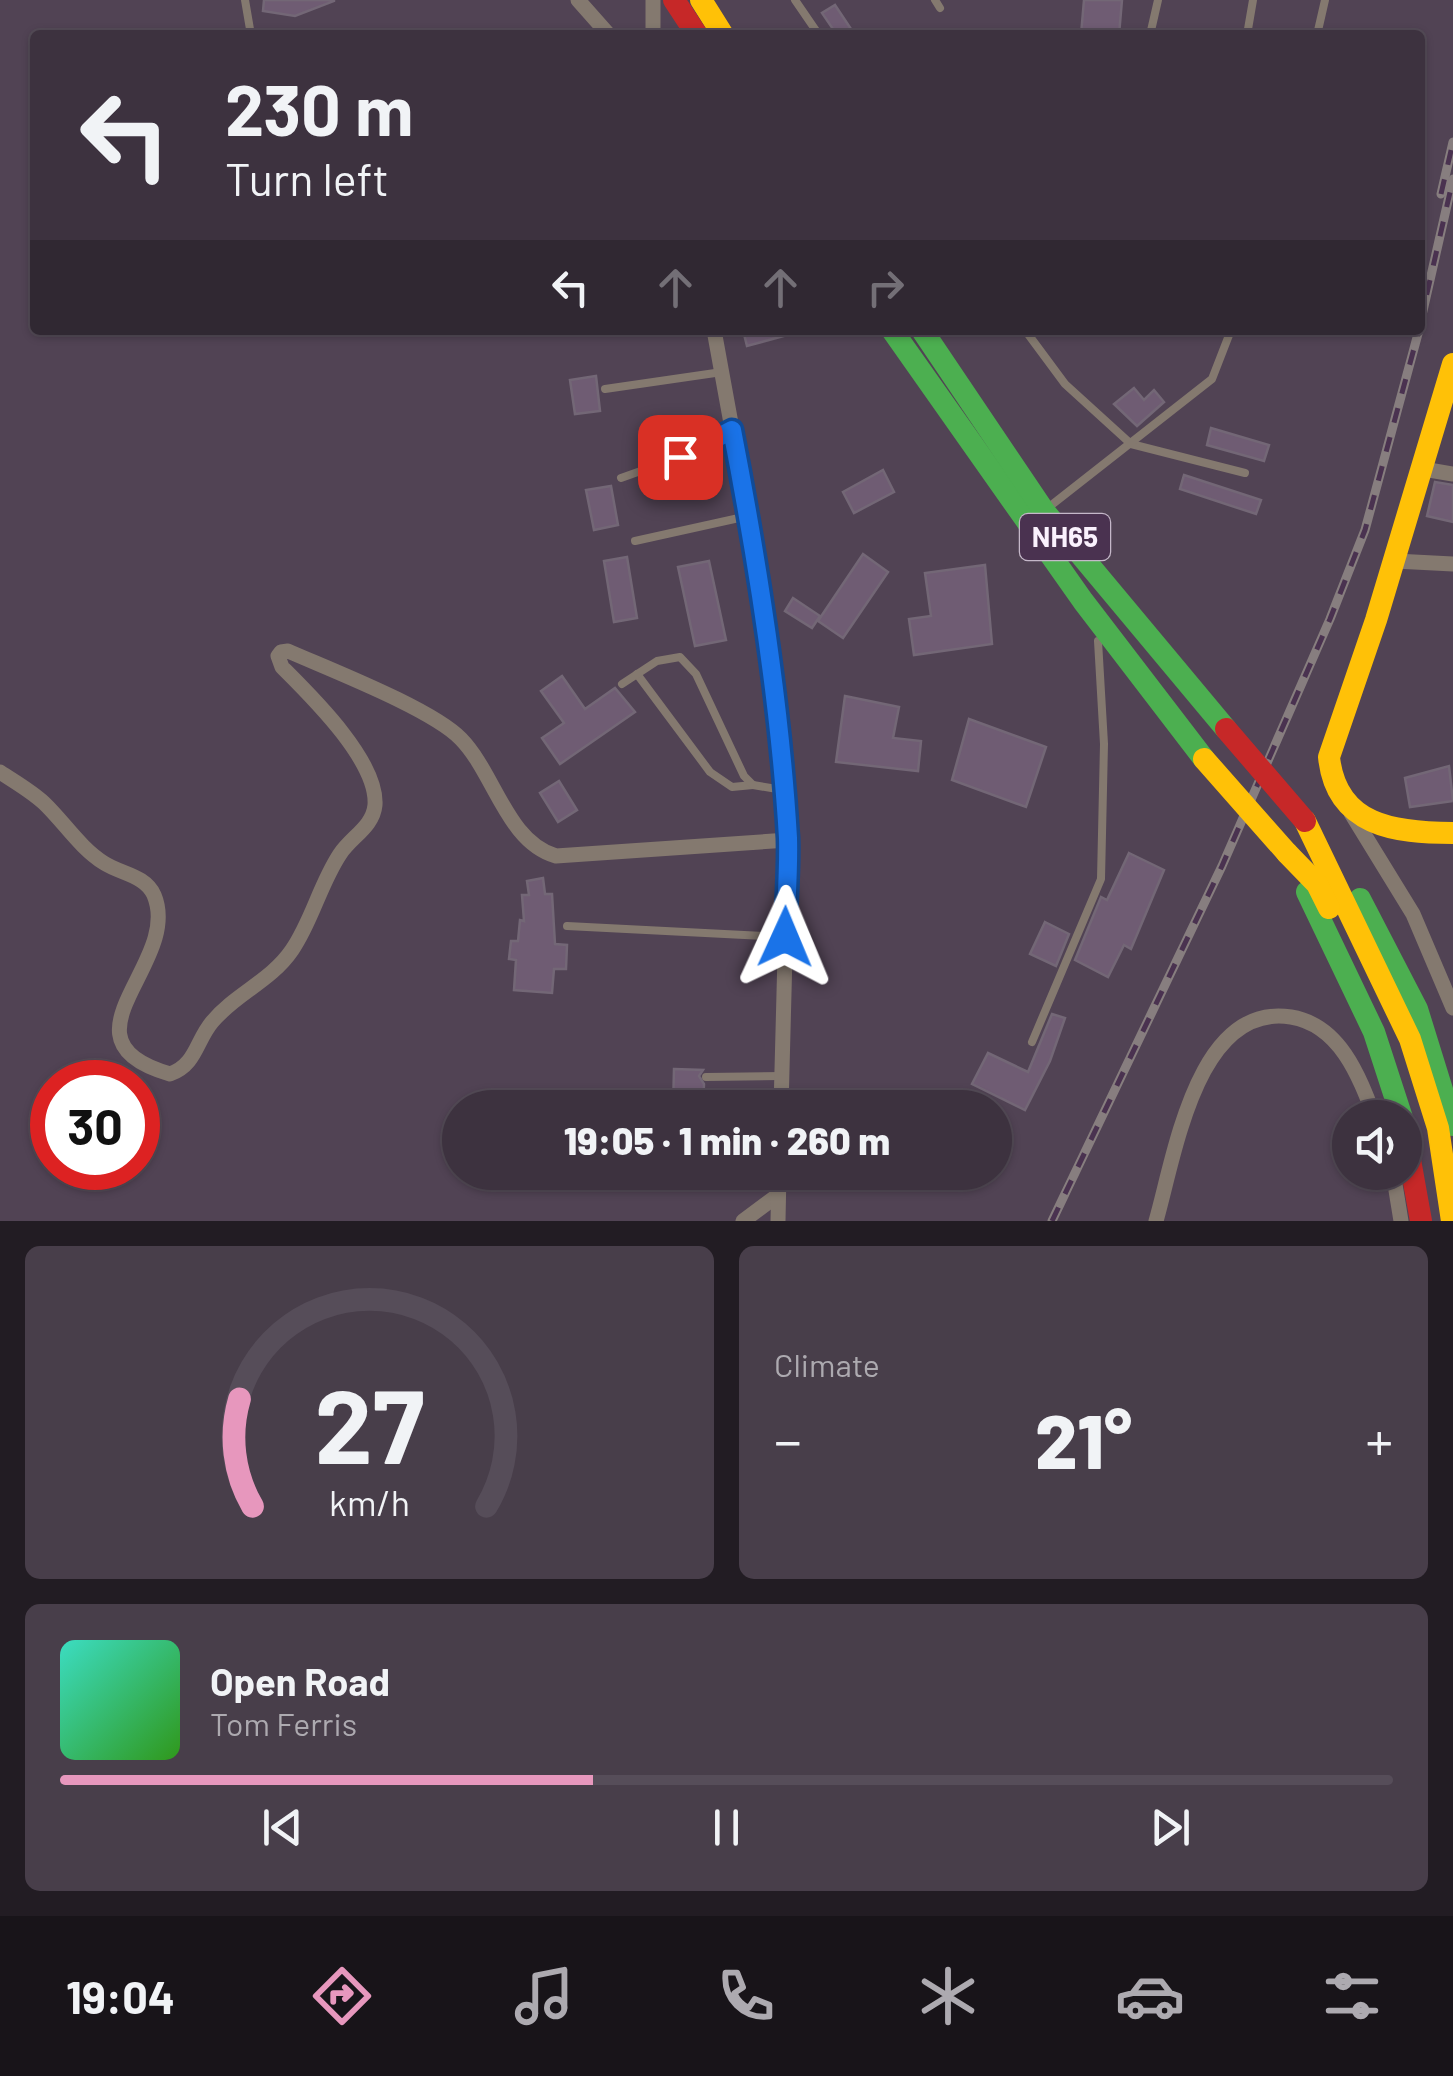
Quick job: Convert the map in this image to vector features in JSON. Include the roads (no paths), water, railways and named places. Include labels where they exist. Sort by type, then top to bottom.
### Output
[{"type":"main road","points":[[674,0],[695,30]]},
{"type":"main road","points":[[701,0],[720,30]]},
{"type":"main road","name":"NH65","points":[[896,335],[1035,518],[1305,821],[1324,879],[1398,1055],[1416,1116],[1435,1221]]},
{"type":"main road","name":"NH65","points":[[925,335],[1097,621]]},
{"type":"main road","points":[[1453,364],[1449,391],[1328,757],[1328,777],[1349,810],[1395,828],[1453,833]]},
{"type":"main road","points":[[1097,621],[1204,759],[1287,852],[1374,1032],[1396,1100]]},
{"type":"main road","points":[[1305,821],[1335,856],[1394,958],[1418,1008],[1453,1125]]},
{"type":"main road","name":"NH65","points":[[1287,852],[1324,879],[1399,1013],[1436,1116],[1452,1221]]},
{"type":"main road","points":[[1415,1190],[1421,1221]]},
{"type":"street","points":[[578,0],[605,30]]},
{"type":"street","points":[[653,0],[653,30]]},
{"type":"street","points":[[715,335],[762,604],[788,840],[781,1090]]},
{"type":"street","points":[[1423,469],[1453,474]]},
{"type":"street","points":[[1394,561],[1453,564]]},
{"type":"street","points":[[0,772],[41,800],[90,854],[142,880],[153,893],[158,910],[150,958],[119,1016],[118,1031],[134,1058],[170,1074],[191,1062],[214,1019],[273,972],[292,950],[328,873],[342,850],[369,822],[375,806],[368,775],[358,756],[282,667],[278,656],[281,652],[288,651],[364,686],[458,735],[478,758],[525,840],[539,851],[556,856],[788,840]]},
{"type":"street","points":[[1349,810],[1413,914],[1453,1008]]},
{"type":"street","points":[[1156,1221],[1190,1104],[1206,1066],[1222,1042],[1256,1018],[1294,1018],[1313,1023],[1334,1037],[1366,1100]]},
{"type":"street","points":[[778,1190],[778,1221]]},
{"type":"street","points":[[1396,1190],[1401,1221]]},
{"type":"street","points":[[743,1221],[778,1195]]},
{"type":"lane","points":[[245,0],[251,30]]},
{"type":"lane","points":[[795,0],[816,30]]},
{"type":"lane","points":[[1151,30],[1158,0]]},
{"type":"lane","points":[[1248,30],[1253,0]]},
{"type":"lane","points":[[1318,30],[1325,0]]},
{"type":"lane","points":[[1029,335],[1065,384],[1131,444],[1245,472]]},
{"type":"lane","points":[[1035,518],[1212,379],[1230,335]]},
{"type":"lane","points":[[605,388],[722,372]]},
{"type":"lane","points":[[621,478],[680,457],[732,430]]},
{"type":"lane","points":[[635,541],[748,516]]},
{"type":"lane","points":[[1032,1042],[1101,879],[1104,744],[1097,621]]},
{"type":"lane","points":[[622,684],[668,656],[688,663],[744,776],[753,785]]},
{"type":"lane","points":[[638,674],[710,772],[732,786],[783,790]]},
{"type":"lane","points":[[568,926],[785,937]]},
{"type":"lane","points":[[706,1077],[782,1076]]},
{"type":"railway","points":[[1441,194],[1453,142]]},
{"type":"railway","points":[[1425,302],[1453,179]]},
{"type":"railway","points":[[1052,1221],[1222,866],[1330,619],[1365,530],[1418,335]]}]
